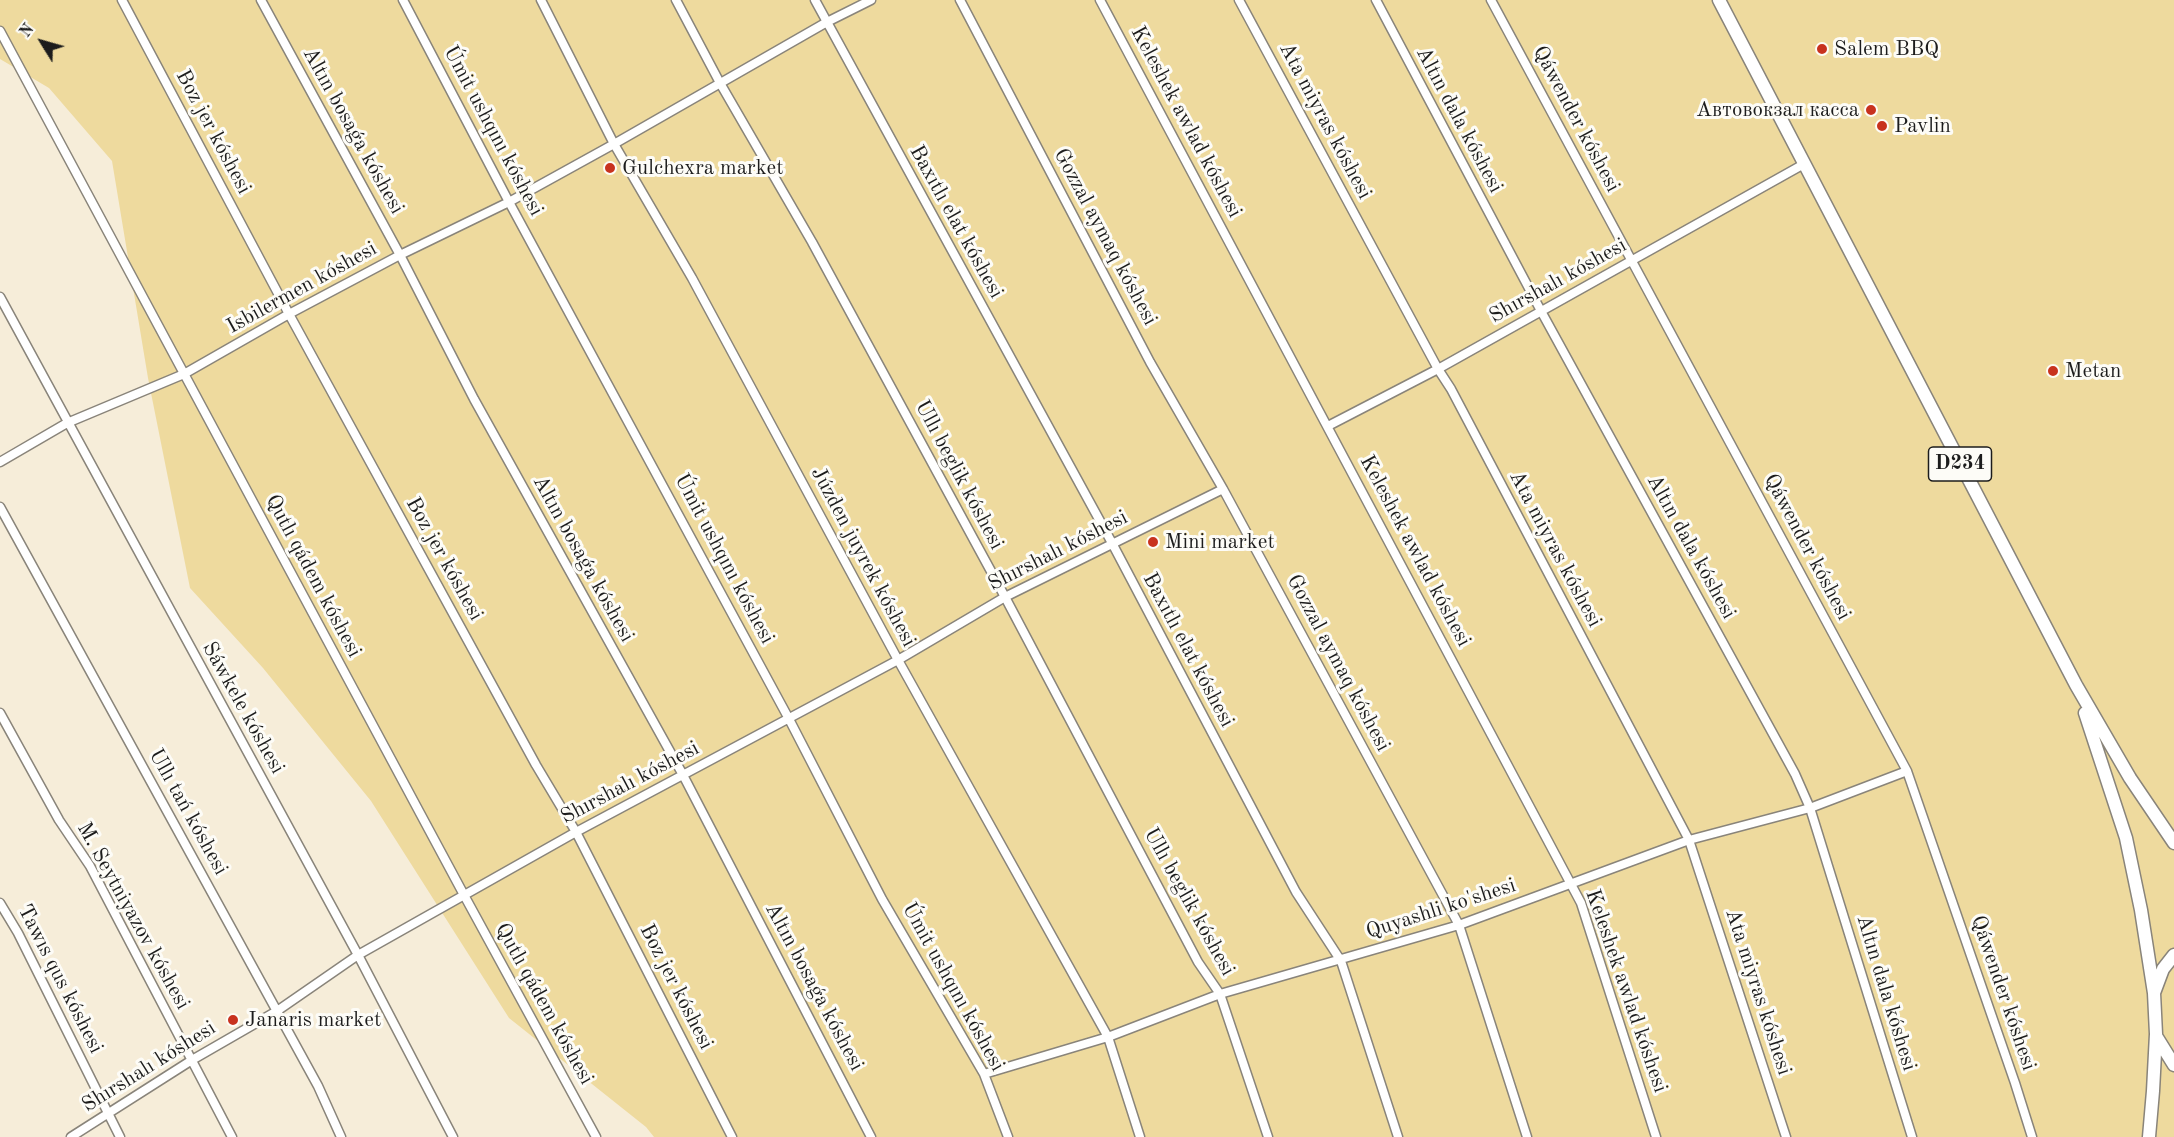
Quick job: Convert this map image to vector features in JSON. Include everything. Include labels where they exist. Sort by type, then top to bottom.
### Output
[{"type":"main road","name":"D234","points":[[1719,0],[2076,686],[2130,778],[2174,843]]},
{"type":"main road","name":"D234","points":[[2076,686],[2126,838],[2141,910],[2154,993]]},
{"type":"main road","points":[[2149,1137],[2156,1035],[2154,993],[2163,969],[2174,955]]},
{"type":"main road","points":[[2156,1035],[2174,1065]]},
{"type":"street","name":"Boz jer kóshesi","points":[[122,0],[536,765],[576,832],[732,1137]]},
{"type":"street","name":"Altın bosaǵa kóshesi","points":[[261,0],[400,255],[474,399],[683,776],[871,1137]]},
{"type":"street","name":"Úmit ushqını kóshesi","points":[[403,0],[509,202],[789,719],[882,899],[984,1074],[1008,1137]]},
{"type":"street","name":"Júzden juyrek kóshesi","points":[[541,0],[614,144],[692,278],[898,660],[1108,1037],[1140,1137]]},
{"type":"street","name":"Ullı beglik kóshesi","points":[[676,0],[720,82],[812,242],[1005,597],[1198,963],[1220,994],[1268,1137]]},
{"type":"street","name":"Baxıtlı elat kóshesi","points":[[815,0],[1112,543],[1296,892],[1341,961],[1398,1137]]},
{"type":"street","name":"Isbilermen kóshesi","points":[[0,462],[67,423],[184,374],[400,255],[509,202],[827,22],[871,0]]},
{"type":"street","name":"Gozzal aymaq kóshesi","points":[[960,0],[1150,362],[1223,489],[1459,925],[1527,1137]]},
{"type":"street","name":"Keleshek awlad kóshesi","points":[[1100,0],[1581,903],[1656,1137]]},
{"type":"street","name":"Ata miyras kóshesi","points":[[1239,0],[1450,389],[1689,840],[1786,1137]]},
{"type":"street","name":"Altın dala kóshesi","points":[[1376,0],[1541,311],[1795,774],[1810,808],[1912,1137]]},
{"type":"street","name":"Qáwender kóshesi","points":[[1491,0],[1907,771],[2015,1083],[2031,1137]]},
{"type":"street","name":"Qutlı qádem kóshesi","points":[[0,31],[464,896],[596,1137]]},
{"type":"street","name":"Shırshalı kóshesi","points":[[1328,426],[1438,369],[1804,164]]},
{"type":"street","name":"Sáwkele kóshesi","points":[[0,297],[358,955],[453,1137]]},
{"type":"street","name":"Shırshalı kóshesi","points":[[71,1137],[192,1060],[277,1011],[358,955],[576,832],[898,660],[1005,597],[1223,489]]},
{"type":"street","name":"Ullı tań kóshesi","points":[[0,507],[318,1086],[341,1137]]},
{"type":"street","name":"M. Seytniyazov kóshesi","points":[[0,713],[59,820],[90,866],[232,1137]]},
{"type":"street","name":"Quyashli ko'shesi","points":[[984,1074],[1108,1037],[1220,994],[1341,961],[1459,925],[1689,840],[1810,808],[1907,771]]},
{"type":"street","name":"Tawıs qus kóshesi","points":[[0,903],[18,933],[120,1137]]},
{"type":"sand","points":[[0,0],[2174,0],[2174,1137],[654,1137],[646,1127],[509,1018],[371,801],[263,668],[190,588],[148,378],[112,161],[49,88],[0,59]]},
{"type":"place","name":"Salem BBQ","points":[[1822,49]]},
{"type":"place","name":"Автовокзал касса","points":[[1871,110]]},
{"type":"place","name":"Pavlin","points":[[1882,126]]},
{"type":"place","name":"Gulchexra market","points":[[610,168]]},
{"type":"place","name":"Metan","points":[[2053,371]]},
{"type":"place","name":"Mini market","points":[[1153,542]]},
{"type":"place","name":"Janaris market","points":[[233,1020]]}]
